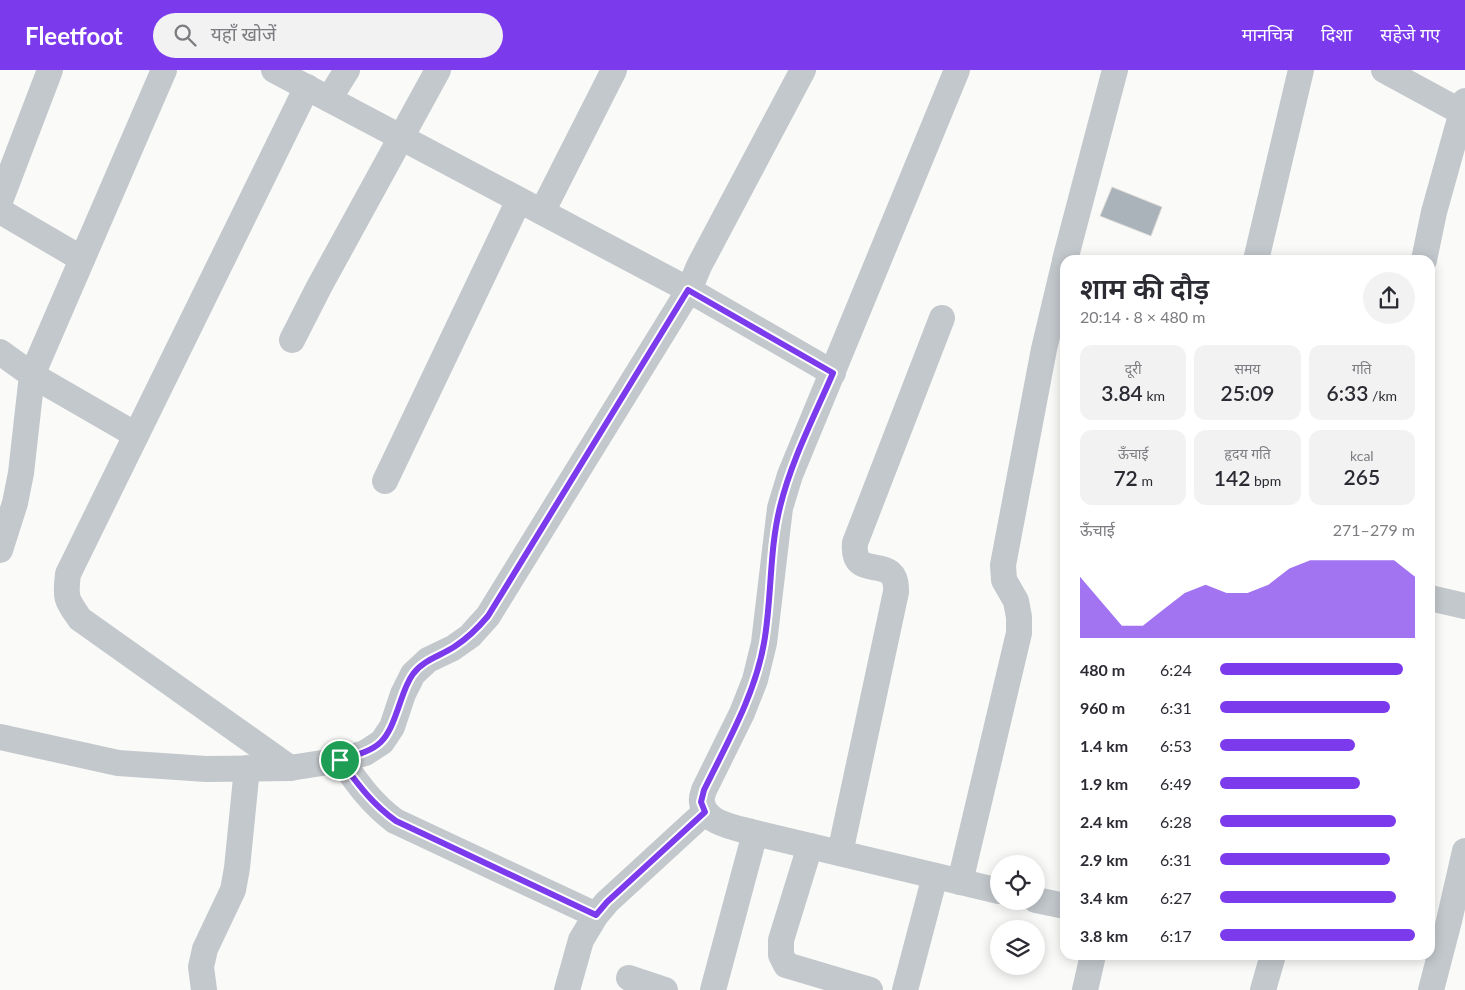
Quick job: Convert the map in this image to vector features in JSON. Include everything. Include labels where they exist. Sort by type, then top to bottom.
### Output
[{"type":"street","points":[[0,201],[50,70]]},
{"type":"street","points":[[0,550],[15,503],[21,473],[32,374],[164,70]]},
{"type":"street","points":[[274,70],[688,290],[833,373]]},
{"type":"street","points":[[290,768],[80,619],[70,605],[65,593],[68,574],[136,435],[318,93],[347,70]]},
{"type":"street","points":[[292,340],[438,70]]},
{"type":"street","points":[[542,212],[614,70]]},
{"type":"street","points":[[0,738],[118,763],[206,769],[290,768],[340,760],[365,753],[382,742],[392,726],[403,694],[413,674],[428,660],[453,648],[470,636],[488,616],[688,290],[803,70]]},
{"type":"street","points":[[957,70],[790,475],[780,508],[764,643],[760,662],[742,713],[704,790],[701,802],[705,812],[715,820],[755,833],[990,889]]},
{"type":"street","points":[[1067,255],[1115,70]]},
{"type":"street","points":[[1257,255],[1301,70]]},
{"type":"street","points":[[1384,70],[1464,109],[1434,212],[1425,255]]},
{"type":"street","points":[[385,481],[519,200]]},
{"type":"street","points":[[0,211],[82,259]]},
{"type":"street","points":[[904,990],[948,879],[1019,633],[1016,601],[1004,580],[1003,565],[1044,349],[1060,282]]},
{"type":"street","points":[[840,853],[896,592],[893,574],[885,570],[863,565],[856,560],[854,553],[855,543],[942,318]]},
{"type":"street","points":[[0,352],[32,374],[136,435]]},
{"type":"street","points":[[1435,599],[1465,606]]},
{"type":"street","points":[[340,760],[379,809],[396,821],[596,915]]},
{"type":"street","points":[[204,990],[201,967],[205,950],[233,890],[248,768]]},
{"type":"street","points":[[567,990],[581,940],[596,915],[607,902],[705,812]]},
{"type":"street","points":[[713,990],[755,833]]},
{"type":"street","points":[[810,846],[781,940],[781,954],[786,965],[870,990]]},
{"type":"street","points":[[1431,990],[1457,924],[1465,851]]},
{"type":"street","points":[[1045,902],[1060,905]]},
{"type":"street","points":[[1085,990],[1093,960]]},
{"type":"street","points":[[1262,990],[1271,960]]},
{"type":"street","points":[[629,978],[665,990]]},
{"type":"building","points":[[1112,187],[1162,207],[1151,236],[1100,216]]},
{"type":"route","points":[[688,290],[833,373],[790,475],[780,508],[764,643],[755,680],[742,713],[704,790],[701,802],[705,812],[607,902],[596,915],[396,821],[379,809],[340,760],[365,753],[382,742],[392,726],[403,694],[413,674],[428,660],[453,648],[470,636],[488,616],[688,290]]}]
